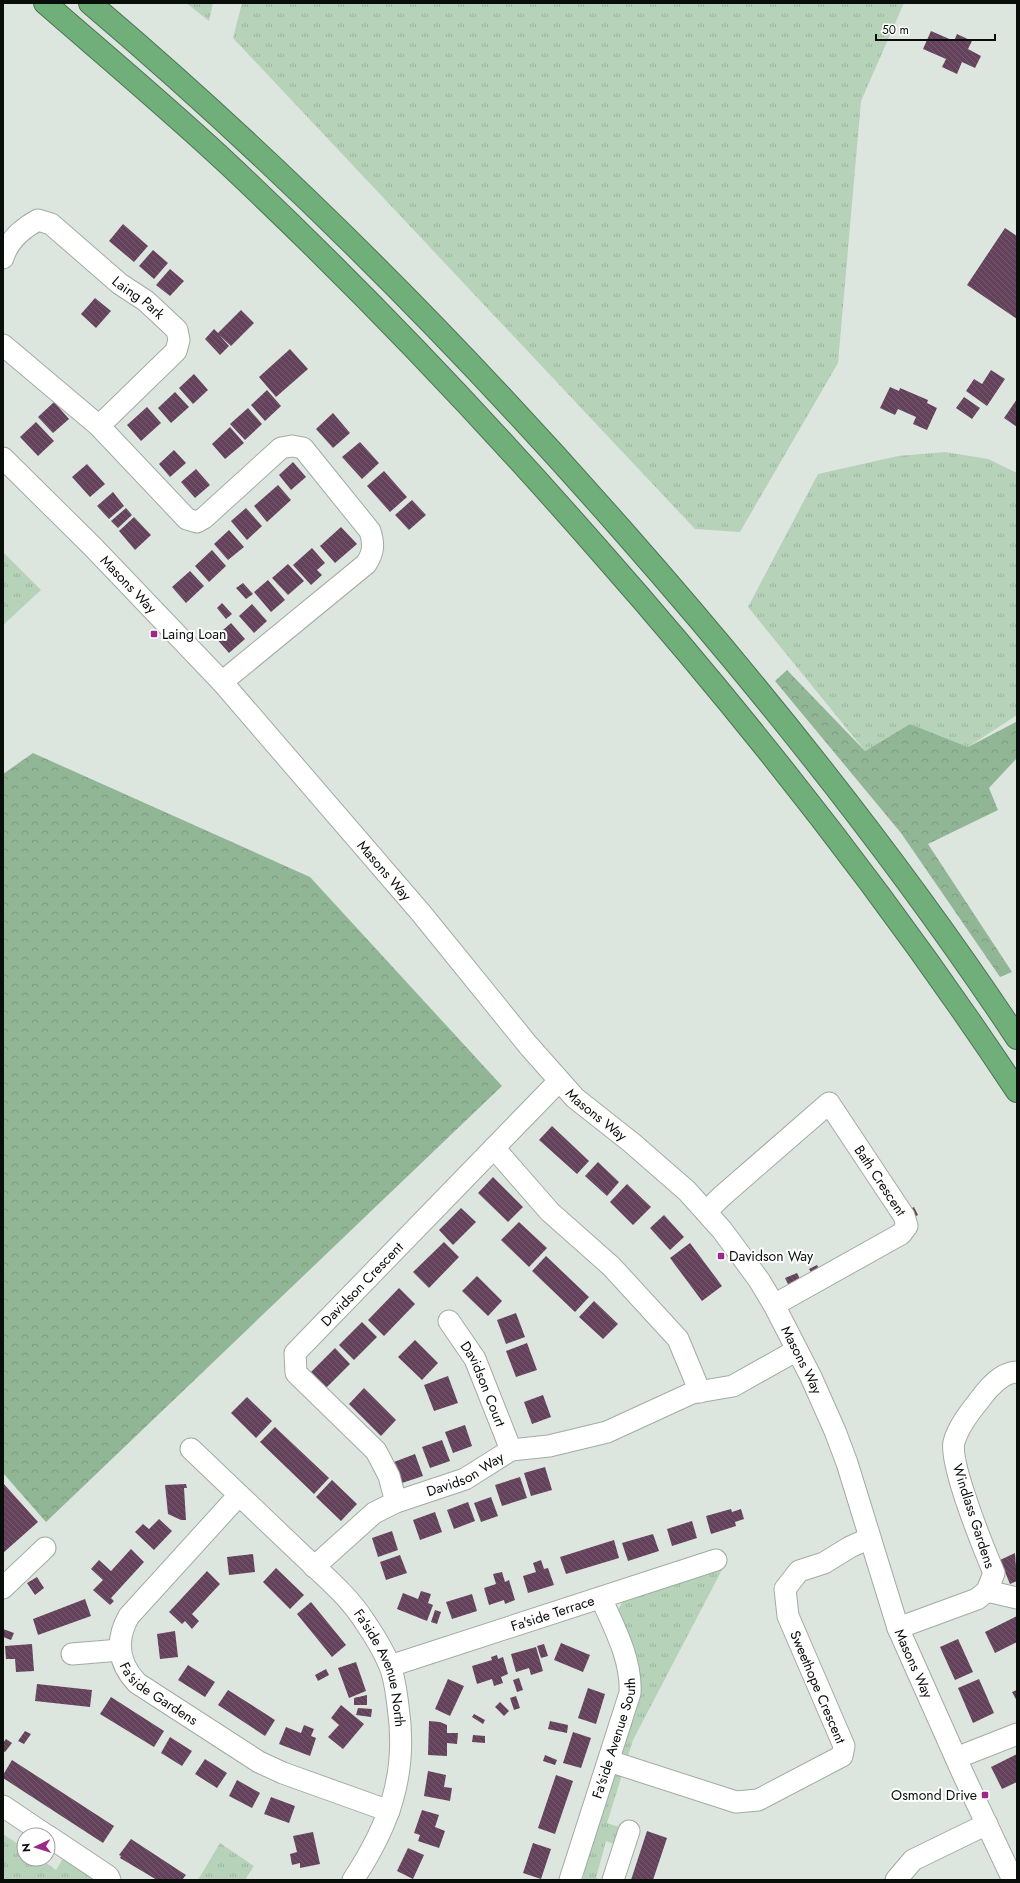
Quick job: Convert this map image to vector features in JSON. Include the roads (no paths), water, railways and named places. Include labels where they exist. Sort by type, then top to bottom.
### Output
[{"type":"highway","points":[[45,3],[220,157],[321,254],[439,374],[525,465],[686,650],[813,807],[915,944],[1017,1092]]},
{"type":"highway","points":[[90,3],[158,60],[237,132],[343,234],[477,369],[578,479],[678,593],[837,788],[929,911],[1017,1038]]},
{"type":"street","name":"Laing Park","points":[[3,258],[5,252],[24,228],[38,220],[51,224],[120,284],[146,301],[177,330],[179,340],[176,351],[99,426]]},
{"type":"street","points":[[3,345],[99,426],[187,519],[197,522],[204,518],[281,448],[292,446],[303,448],[370,531],[374,544],[372,556],[366,564],[222,682]]},
{"type":"street","name":"Masons Way","points":[[3,458],[93,547],[222,682],[421,913],[559,1081],[575,1098],[687,1191],[707,1211],[759,1280],[774,1305],[797,1350],[835,1431],[847,1463],[898,1628],[956,1758],[1014,1878]]},
{"type":"street","name":"Davidson Crescent","points":[[396,1502],[389,1476],[376,1451],[296,1373],[295,1353],[559,1081]]},
{"type":"street","name":"Bath Crescent","points":[[707,1211],[741,1179],[829,1103],[906,1222],[907,1226],[901,1234],[774,1305]]},
{"type":"street","points":[[494,1148],[550,1212],[611,1266],[678,1338],[700,1392]]},
{"type":"street","name":"Davidson Court","points":[[449,1321],[475,1359],[510,1450]]},
{"type":"street","name":"Davidson Way","points":[[314,1567],[374,1513],[396,1502],[465,1479],[510,1450],[549,1446],[608,1432],[692,1393],[733,1386],[797,1350]]},
{"type":"street","name":"Windlass Gardens","points":[[898,1628],[977,1599],[987,1591],[994,1573],[976,1531],[955,1461],[954,1443],[962,1424],[989,1387],[1012,1372],[1017,1372]]},
{"type":"street","name":"Fa'side Avenue North","points":[[191,1449],[341,1592],[364,1620],[390,1666],[395,1684],[402,1745],[400,1771],[389,1811],[371,1853],[353,1880]]},
{"type":"street","name":"Fa'side Gardens","points":[[239,1495],[128,1616],[121,1633],[120,1650],[125,1669],[137,1683],[259,1762],[283,1773],[389,1811]]},
{"type":"street","name":"Sweethope Crescent","points":[[609,1762],[736,1802],[758,1800],[842,1756],[844,1746],[788,1616],[785,1589],[798,1571],[824,1563],[850,1547],[870,1538]]},
{"type":"street","points":[[3,1588],[45,1548]]},
{"type":"street","name":"Fa'side Terrace","points":[[390,1666],[716,1560]]},
{"type":"street","name":"Windlass Gardens","points":[[987,1591],[1017,1598]]},
{"type":"street","name":"Fa'side Avenue South","points":[[570,1880],[628,1703],[631,1683],[628,1664],[601,1598]]},
{"type":"street","points":[[72,1654],[120,1650]]},
{"type":"street","points":[[956,1758],[1017,1734]]},
{"type":"street","points":[[3,1806],[34,1827]]},
{"type":"street","points":[[896,1880],[913,1860],[987,1824]]},
{"type":"street","points":[[613,1880],[629,1831]]},
{"type":"street","points":[[56,1842],[108,1876],[110,1880]]},
{"type":"place","name":"Laing Loan","points":[[154,634]]},
{"type":"place","name":"Davidson Way","points":[[721,1256]]},
{"type":"place","name":"Osmond Drive","points":[[985,1795]]}]
